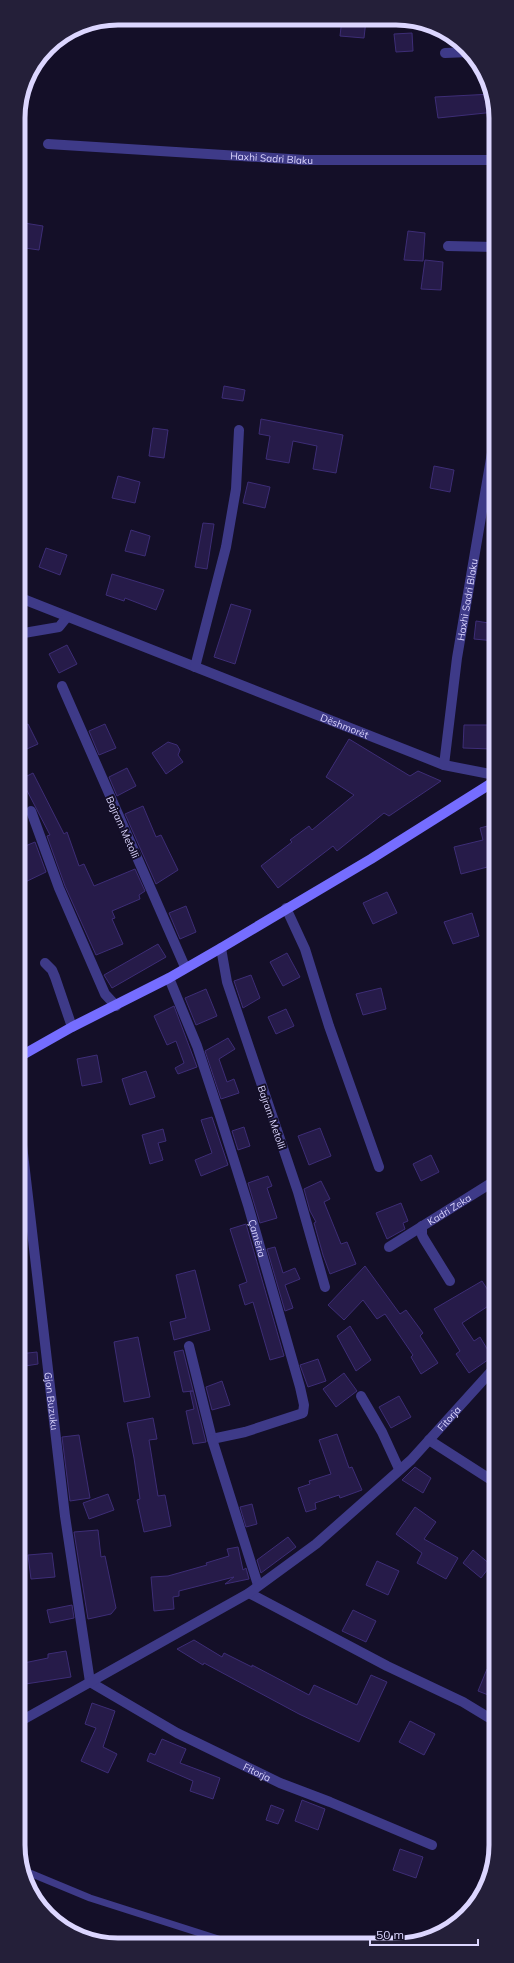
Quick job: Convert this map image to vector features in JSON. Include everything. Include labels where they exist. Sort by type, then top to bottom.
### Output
[{"type":"main road","points":[[25,1054],[72,1027],[169,978],[185,967],[221,948],[286,908],[371,859],[489,784]]},
{"type":"street","points":[[445,53],[462,52]]},
{"type":"street","name":"Haxhi Sadri Blaku","points":[[48,144],[305,160],[489,160]]},
{"type":"street","points":[[448,246],[489,247]]},
{"type":"street","points":[[195,667],[226,547],[236,489],[239,430]]},
{"type":"street","name":"Haxhi Sadri Blaku","points":[[444,765],[457,658],[489,470]]},
{"type":"street","name":"Dëshmorët","points":[[25,600],[444,765],[489,774]]},
{"type":"street","points":[[25,633],[59,627],[67,617]]},
{"type":"street","name":"Bajram Metolli","points":[[62,686],[185,967]]},
{"type":"street","points":[[31,811],[62,895],[105,994],[116,1006]]},
{"type":"street","points":[[286,908],[305,948],[329,1026],[379,1167]]},
{"type":"street","name":"Bajram Metolli","points":[[221,948],[227,982],[298,1192],[325,1287]]},
{"type":"street","points":[[45,963],[52,970],[55,977],[72,1027]]},
{"type":"street","name":"Çamëria","points":[[169,978],[197,1046],[245,1198],[304,1405],[303,1413],[245,1432],[212,1439]]},
{"type":"street","name":"Gjon Buzuku","points":[[25,1170],[64,1508],[90,1682]]},
{"type":"street","name":"Kadri Zeka","points":[[389,1247],[489,1184]]},
{"type":"street","name":"Kadri Zeka","points":[[422,1226],[422,1235],[424,1239],[450,1281]]},
{"type":"street","points":[[189,1346],[212,1439],[258,1585]]},
{"type":"street","name":"Fitorja","points":[[25,1719],[249,1593],[316,1544],[366,1501],[399,1469],[411,1460],[489,1374]]},
{"type":"street","points":[[361,1396],[382,1432],[399,1469]]},
{"type":"street","points":[[429,1440],[489,1479]]},
{"type":"street","points":[[249,1593],[387,1666],[463,1702],[489,1718]]},
{"type":"street","name":"Fitorja","points":[[90,1682],[177,1734],[274,1780],[432,1845]]},
{"type":"lane","points":[[29,1873],[90,1898],[215,1938]]},
{"type":"building","points":[[341,25],[365,25],[364,38],[340,36]]},
{"type":"building","points":[[412,33],[413,51],[396,52],[394,34]]},
{"type":"building","points":[[486,94],[489,113],[438,118],[435,97]]},
{"type":"building","points":[[25,223],[43,226],[39,250],[25,248]]},
{"type":"building","points":[[408,231],[425,233],[423,261],[404,260]]},
{"type":"building","points":[[425,260],[443,262],[441,290],[421,289]]},
{"type":"building","points":[[224,386],[245,390],[243,401],[222,398]]},
{"type":"building","points":[[261,419],[343,435],[336,473],[313,469],[317,446],[293,441],[289,463],[266,459],[270,436],[259,434]]},
{"type":"building","points":[[153,428],[168,430],[164,458],[149,456]]},
{"type":"building","points":[[434,466],[454,470],[450,492],[430,488]]},
{"type":"building","points":[[118,476],[140,482],[135,503],[112,498]]},
{"type":"building","points":[[248,482],[270,487],[265,508],[243,503]]},
{"type":"building","points":[[203,523],[214,524],[207,569],[195,567]]},
{"type":"building","points":[[131,530],[150,536],[145,556],[125,551]]},
{"type":"building","points":[[46,548],[67,555],[60,575],[39,567]]},
{"type":"building","points":[[112,574],[164,590],[156,610],[125,598],[124,601],[106,595]]},
{"type":"building","points":[[231,604],[251,610],[235,664],[214,657]]},
{"type":"building","points":[[476,621],[489,623],[489,640],[474,639]]},
{"type":"building","points":[[67,645],[77,664],[59,673],[49,654]]},
{"type":"building","points":[[28,724],[38,744],[25,750],[25,725]]},
{"type":"building","points":[[105,724],[116,748],[99,755],[89,731]]},
{"type":"building","points":[[464,725],[489,725],[489,749],[463,748]]},
{"type":"building","points":[[349,739],[410,776],[418,771],[441,781],[389,816],[384,813],[337,851],[333,846],[278,888],[261,866],[292,842],[290,840],[309,826],[312,830],[354,795],[326,777]]},
{"type":"building","points":[[168,742],[177,745],[180,750],[178,755],[183,762],[166,774],[152,753]]},
{"type":"building","points":[[127,768],[136,786],[117,796],[109,777]]},
{"type":"building","points":[[33,773],[64,834],[67,832],[79,866],[84,864],[94,886],[135,869],[145,891],[139,895],[140,899],[112,911],[115,918],[112,919],[123,944],[96,955],[65,886],[47,836],[50,835],[25,787],[25,777]]},
{"type":"building","points":[[143,806],[156,837],[161,835],[178,870],[156,884],[125,814]]},
{"type":"building","points":[[489,826],[489,867],[461,874],[454,847],[483,840],[480,828]]},
{"type":"building","points":[[35,842],[46,872],[25,882],[25,846]]},
{"type":"building","points":[[387,892],[397,913],[373,924],[363,903]]},
{"type":"building","points":[[186,906],[196,932],[180,939],[169,913]]},
{"type":"building","points":[[472,913],[479,936],[453,944],[444,922]]},
{"type":"building","points":[[158,944],[166,957],[112,988],[104,975]]},
{"type":"building","points":[[287,953],[300,977],[283,986],[270,962]]},
{"type":"building","points":[[251,975],[260,998],[243,1008],[234,981]]},
{"type":"building","points":[[381,988],[386,1009],[363,1015],[356,994]]},
{"type":"building","points":[[206,989],[217,1016],[196,1025],[185,998]]},
{"type":"building","points":[[174,1006],[197,1067],[178,1074],[175,1068],[184,1063],[176,1041],[167,1045],[154,1016]]},
{"type":"building","points":[[286,1009],[294,1026],[276,1034],[268,1017]]},
{"type":"building","points":[[228,1038],[235,1049],[219,1059],[227,1082],[234,1079],[239,1093],[221,1099],[205,1051]]},
{"type":"building","points":[[97,1055],[102,1082],[82,1086],[77,1059]]},
{"type":"building","points":[[146,1071],[155,1097],[130,1105],[122,1079]]},
{"type":"building","points":[[212,1117],[228,1165],[201,1176],[195,1160],[212,1153],[201,1120]]},
{"type":"building","points":[[244,1127],[250,1146],[238,1150],[232,1131]]},
{"type":"building","points":[[320,1128],[331,1156],[309,1165],[298,1136]]},
{"type":"building","points":[[163,1129],[166,1141],[158,1143],[163,1160],[150,1164],[142,1135]]},
{"type":"building","points":[[431,1155],[439,1172],[421,1181],[413,1164]]},
{"type":"building","points":[[268,1176],[272,1186],[267,1188],[277,1218],[260,1223],[248,1183]]},
{"type":"building","points":[[321,1181],[330,1199],[324,1202],[341,1244],[347,1242],[356,1264],[330,1274],[314,1223],[316,1222],[310,1211],[304,1189]]},
{"type":"building","points":[[401,1203],[408,1221],[403,1223],[405,1229],[387,1239],[376,1213]]},
{"type":"building","points":[[246,1224],[284,1356],[270,1360],[253,1302],[245,1305],[239,1285],[247,1282],[230,1229]]},
{"type":"building","points":[[275,1247],[283,1273],[295,1268],[300,1279],[285,1285],[293,1308],[285,1311],[267,1249]]},
{"type":"building","points":[[365,1266],[400,1314],[406,1310],[423,1333],[420,1336],[438,1363],[421,1374],[411,1357],[413,1355],[385,1314],[377,1319],[363,1300],[344,1320],[328,1305]]},
{"type":"building","points":[[195,1270],[210,1330],[174,1340],[170,1322],[186,1318],[176,1275]]},
{"type":"building","points":[[482,1281],[489,1292],[489,1306],[462,1323],[474,1341],[480,1337],[489,1352],[489,1359],[469,1373],[456,1354],[460,1351],[434,1309]]},
{"type":"building","points":[[350,1326],[371,1360],[356,1371],[337,1336]]},
{"type":"building","points":[[138,1337],[150,1397],[124,1402],[114,1342]]},
{"type":"building","points":[[183,1350],[206,1442],[193,1444],[186,1411],[194,1409],[190,1391],[183,1392],[174,1352]]},
{"type":"building","points":[[37,1352],[38,1364],[25,1366],[25,1353]]},
{"type":"building","points":[[318,1359],[326,1381],[308,1387],[300,1365]]},
{"type":"building","points":[[344,1373],[357,1391],[336,1407],[323,1389]]},
{"type":"building","points":[[222,1381],[230,1405],[212,1410],[206,1387]]},
{"type":"building","points":[[399,1396],[411,1417],[391,1428],[379,1407]]},
{"type":"building","points":[[153,1418],[157,1439],[149,1440],[158,1496],[165,1495],[171,1526],[144,1532],[137,1500],[140,1499],[127,1423]]},
{"type":"building","points":[[337,1434],[349,1468],[352,1467],[362,1490],[340,1498],[339,1495],[315,1503],[316,1509],[306,1512],[298,1488],[310,1484],[309,1481],[331,1474],[319,1440]]},
{"type":"building","points":[[79,1435],[90,1498],[70,1501],[62,1437]]},
{"type":"building","points":[[415,1467],[431,1478],[423,1493],[402,1480]]},
{"type":"building","points":[[108,1494],[114,1510],[89,1519],[83,1503]]},
{"type":"building","points":[[252,1504],[257,1524],[246,1527],[240,1507]]},
{"type":"building","points":[[415,1507],[436,1522],[424,1539],[458,1558],[446,1579],[417,1563],[422,1553],[396,1534]]},
{"type":"building","points":[[98,1530],[101,1557],[105,1556],[116,1608],[111,1614],[88,1619],[74,1532]]},
{"type":"building","points":[[288,1537],[296,1547],[261,1573],[257,1560]]},
{"type":"building","points":[[238,1547],[243,1570],[246,1568],[249,1579],[225,1584],[234,1577],[179,1591],[179,1596],[173,1597],[174,1609],[154,1611],[151,1577],[168,1576],[207,1565],[206,1563],[229,1556],[227,1549]]},
{"type":"building","points":[[473,1550],[489,1563],[489,1568],[481,1578],[463,1563]]},
{"type":"building","points":[[52,1553],[55,1577],[31,1579],[28,1555]]},
{"type":"building","points":[[377,1561],[399,1571],[388,1595],[366,1585]]},
{"type":"building","points":[[72,1605],[74,1618],[50,1623],[47,1610]]},
{"type":"building","points":[[353,1610],[376,1621],[366,1642],[342,1631]]},
{"type":"building","points":[[194,1640],[222,1657],[224,1653],[252,1667],[252,1665],[309,1695],[314,1685],[357,1705],[371,1675],[387,1682],[359,1742],[299,1714],[204,1663],[203,1665],[177,1649]]},
{"type":"building","points":[[66,1651],[71,1677],[25,1684],[25,1663],[48,1658],[48,1654]]},
{"type":"building","points":[[487,1669],[489,1670],[489,1695],[478,1691]]},
{"type":"building","points":[[92,1703],[115,1711],[103,1747],[117,1754],[108,1773],[81,1761],[96,1728],[85,1724]]},
{"type":"building","points":[[410,1721],[435,1734],[424,1755],[399,1742]]},
{"type":"building","points":[[162,1739],[186,1749],[180,1763],[220,1778],[213,1799],[190,1791],[193,1781],[147,1761],[150,1753],[155,1755]]},
{"type":"building","points":[[302,1800],[325,1809],[318,1830],[295,1821]]},
{"type":"building","points":[[271,1805],[284,1810],[278,1824],[266,1820]]},
{"type":"building","points":[[400,1849],[423,1857],[416,1878],[393,1870]]}]
